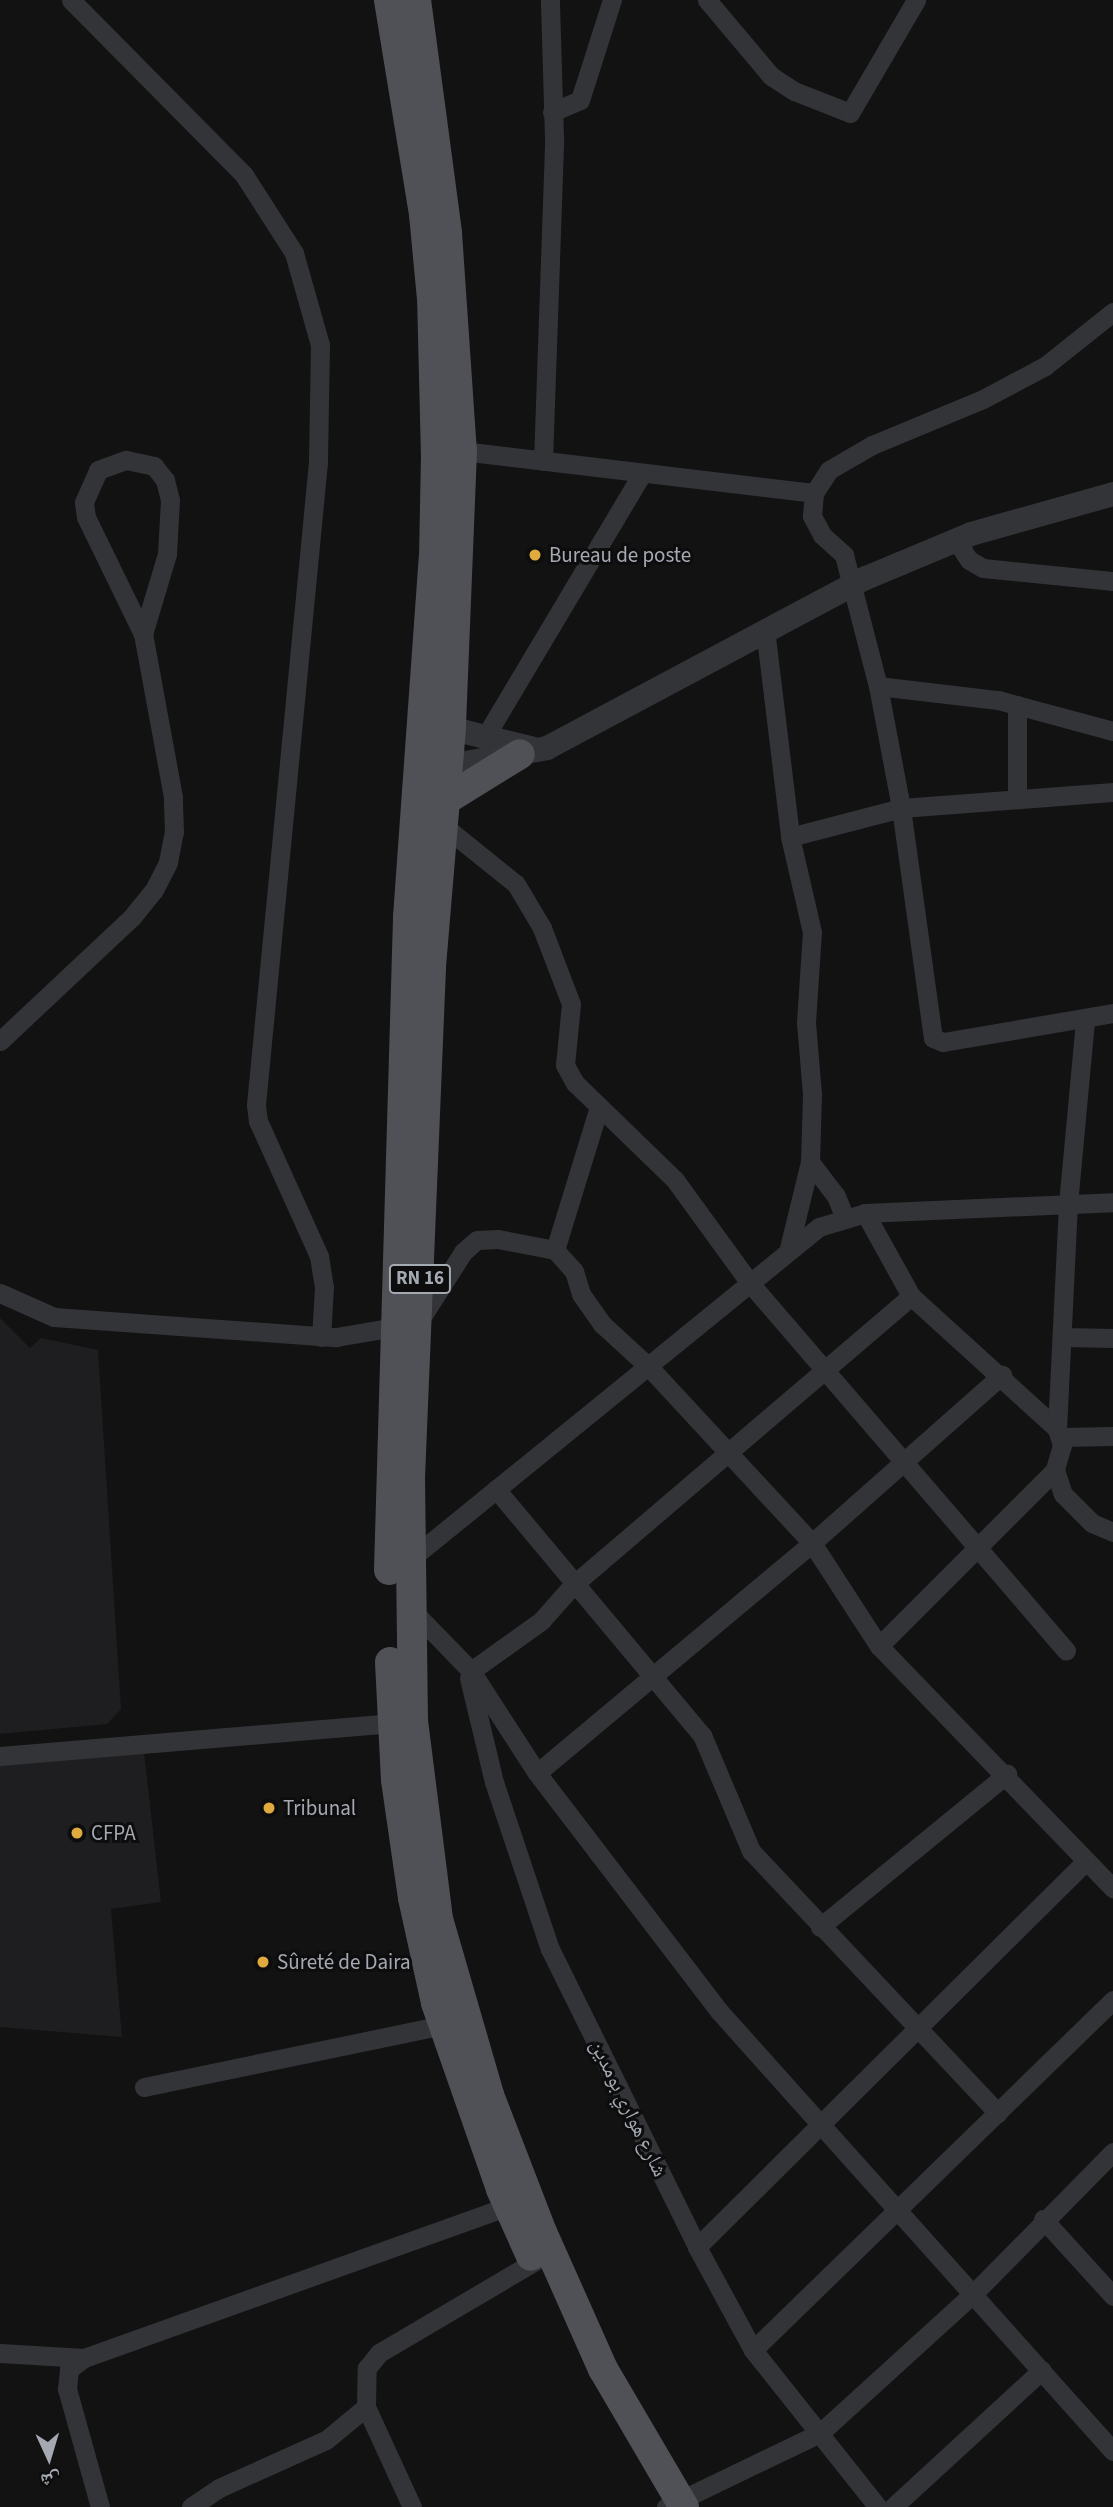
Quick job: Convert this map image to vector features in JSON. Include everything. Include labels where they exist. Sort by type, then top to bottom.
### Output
[{"type":"main road","name":"RN 16","points":[[399,0],[447,233],[462,452],[451,729],[432,769],[406,1324],[409,1607],[402,1722],[438,1919],[477,2057],[542,2257]]},
{"type":"main road","name":"RN 16","points":[[399,0],[432,299],[434,546],[421,721],[442,812],[406,1324],[388,1528],[413,1898],[443,2025],[509,2206],[542,2257],[672,2505]]},
{"type":"main road","points":[[442,812],[529,752]]},
{"type":"street","points":[[71,0],[244,175],[294,253],[309,291],[320,345],[318,462],[256,1105],[258,1121],[319,1256],[324,1287],[321,1337]]},
{"type":"street","points":[[544,461],[552,112],[550,0]]},
{"type":"street","points":[[552,112],[580,100],[612,0]]},
{"type":"street","points":[[707,0],[771,76],[794,91],[850,114],[916,0]]},
{"type":"street","points":[[1113,313],[1045,366],[983,399],[872,445],[829,470],[814,493],[814,524],[844,555],[878,685],[901,808],[933,1038],[943,1042],[1085,1020],[1113,1013]]},
{"type":"street","points":[[462,452],[814,493]]},
{"type":"street","points":[[0,1041],[132,917],[168,862],[174,832],[173,797],[143,634],[85,509],[86,491],[98,470],[126,460],[155,467],[165,480],[170,500],[167,554],[143,634]]},
{"type":"street","points":[[485,737],[642,474]]},
{"type":"street","points":[[432,769],[529,752],[557,744],[765,629],[850,586],[956,540],[1042,511],[1113,494]]},
{"type":"street","points":[[956,540],[969,560],[983,568],[1113,581]]},
{"type":"street","points":[[765,629],[790,837],[812,932],[806,1022],[812,1094],[810,1162],[789,1248]]},
{"type":"street","points":[[878,685],[1017,705],[1113,731]]},
{"type":"street","points":[[1017,705],[1017,798]]},
{"type":"street","points":[[421,721],[485,737],[529,752]]},
{"type":"street","points":[[790,837],[901,808],[1113,792]]},
{"type":"street","points":[[442,812],[507,877],[530,905],[571,1003],[565,1065],[599,1107],[674,1180],[748,1282],[901,1464],[979,1546],[1066,1650]]},
{"type":"street","points":[[1085,1020],[1069,1204],[1055,1470],[1063,1494],[1093,1522],[1113,1532]]},
{"type":"street","points":[[555,1250],[599,1107]]},
{"type":"street","points":[[810,1162],[836,1196],[844,1216]]},
{"type":"street","points":[[408,1561],[649,1367],[789,1248],[844,1216],[1113,1202]]},
{"type":"street","points":[[865,1213],[911,1296],[1002,1375],[1059,1433],[1113,1436]]},
{"type":"street","points":[[0,1293],[54,1317],[321,1337],[406,1324],[463,1252],[477,1240],[511,1241],[555,1250],[574,1271],[591,1310],[649,1367],[811,1543],[879,1646],[1007,1774],[1113,1888]]},
{"type":"street","points":[[468,1669],[541,1621],[573,1585],[825,1374],[911,1296]]},
{"type":"street","points":[[1063,1337],[1113,1338]]},
{"type":"street","points":[[537,1773],[811,1543],[1002,1375]]},
{"type":"street","points":[[879,1646],[1055,1470]]},
{"type":"street","points":[[496,1489],[573,1585],[702,1735],[751,1851],[998,2113]]},
{"type":"street","points":[[409,1607],[468,1669],[537,1773],[719,2011],[897,2213],[974,2293],[1113,2451]]},
{"type":"street","name":"شارع هواري بومدين","points":[[468,1669],[494,1782],[550,1949],[697,2248],[753,2350],[878,2507]]},
{"type":"street","points":[[0,1756],[402,1722]]},
{"type":"street","points":[[821,1927],[1007,1774]]},
{"type":"street","points":[[697,2248],[818,2123],[1086,1861]]},
{"type":"street","points":[[753,2350],[897,2213],[1113,2000]]},
{"type":"street","points":[[144,2087],[443,2025]]},
{"type":"street","points":[[672,2505],[820,2433],[974,2293],[1043,2220],[1113,2152]]},
{"type":"street","points":[[100,2507],[66,2389],[69,2369],[84,2358],[509,2206]]},
{"type":"street","points":[[1043,2220],[1113,2296]]},
{"type":"street","points":[[412,2507],[366,2407],[367,2368],[379,2353],[542,2257]]},
{"type":"street","points":[[0,2353],[84,2358]]},
{"type":"street","points":[[893,2507],[1042,2370]]},
{"type":"street","points":[[191,2507],[219,2488],[326,2441],[366,2407]]},
{"type":"shaded area","points":[[0,1318],[30,1348],[41,1338],[98,1350],[121,1709],[107,1724],[0,1734]]},
{"type":"shaded area","name":"CFPA","points":[[144,1752],[161,1902],[111,1909],[122,2037],[0,2027],[0,1764]]},
{"type":"place","name":"Bureau de poste","points":[[535,555]]},
{"type":"place","name":"Tribunal","points":[[269,1808]]},
{"type":"place","name":"CFPA","points":[[77,1833]]},
{"type":"place","name":"Sûreté de Daira","points":[[263,1962]]}]
